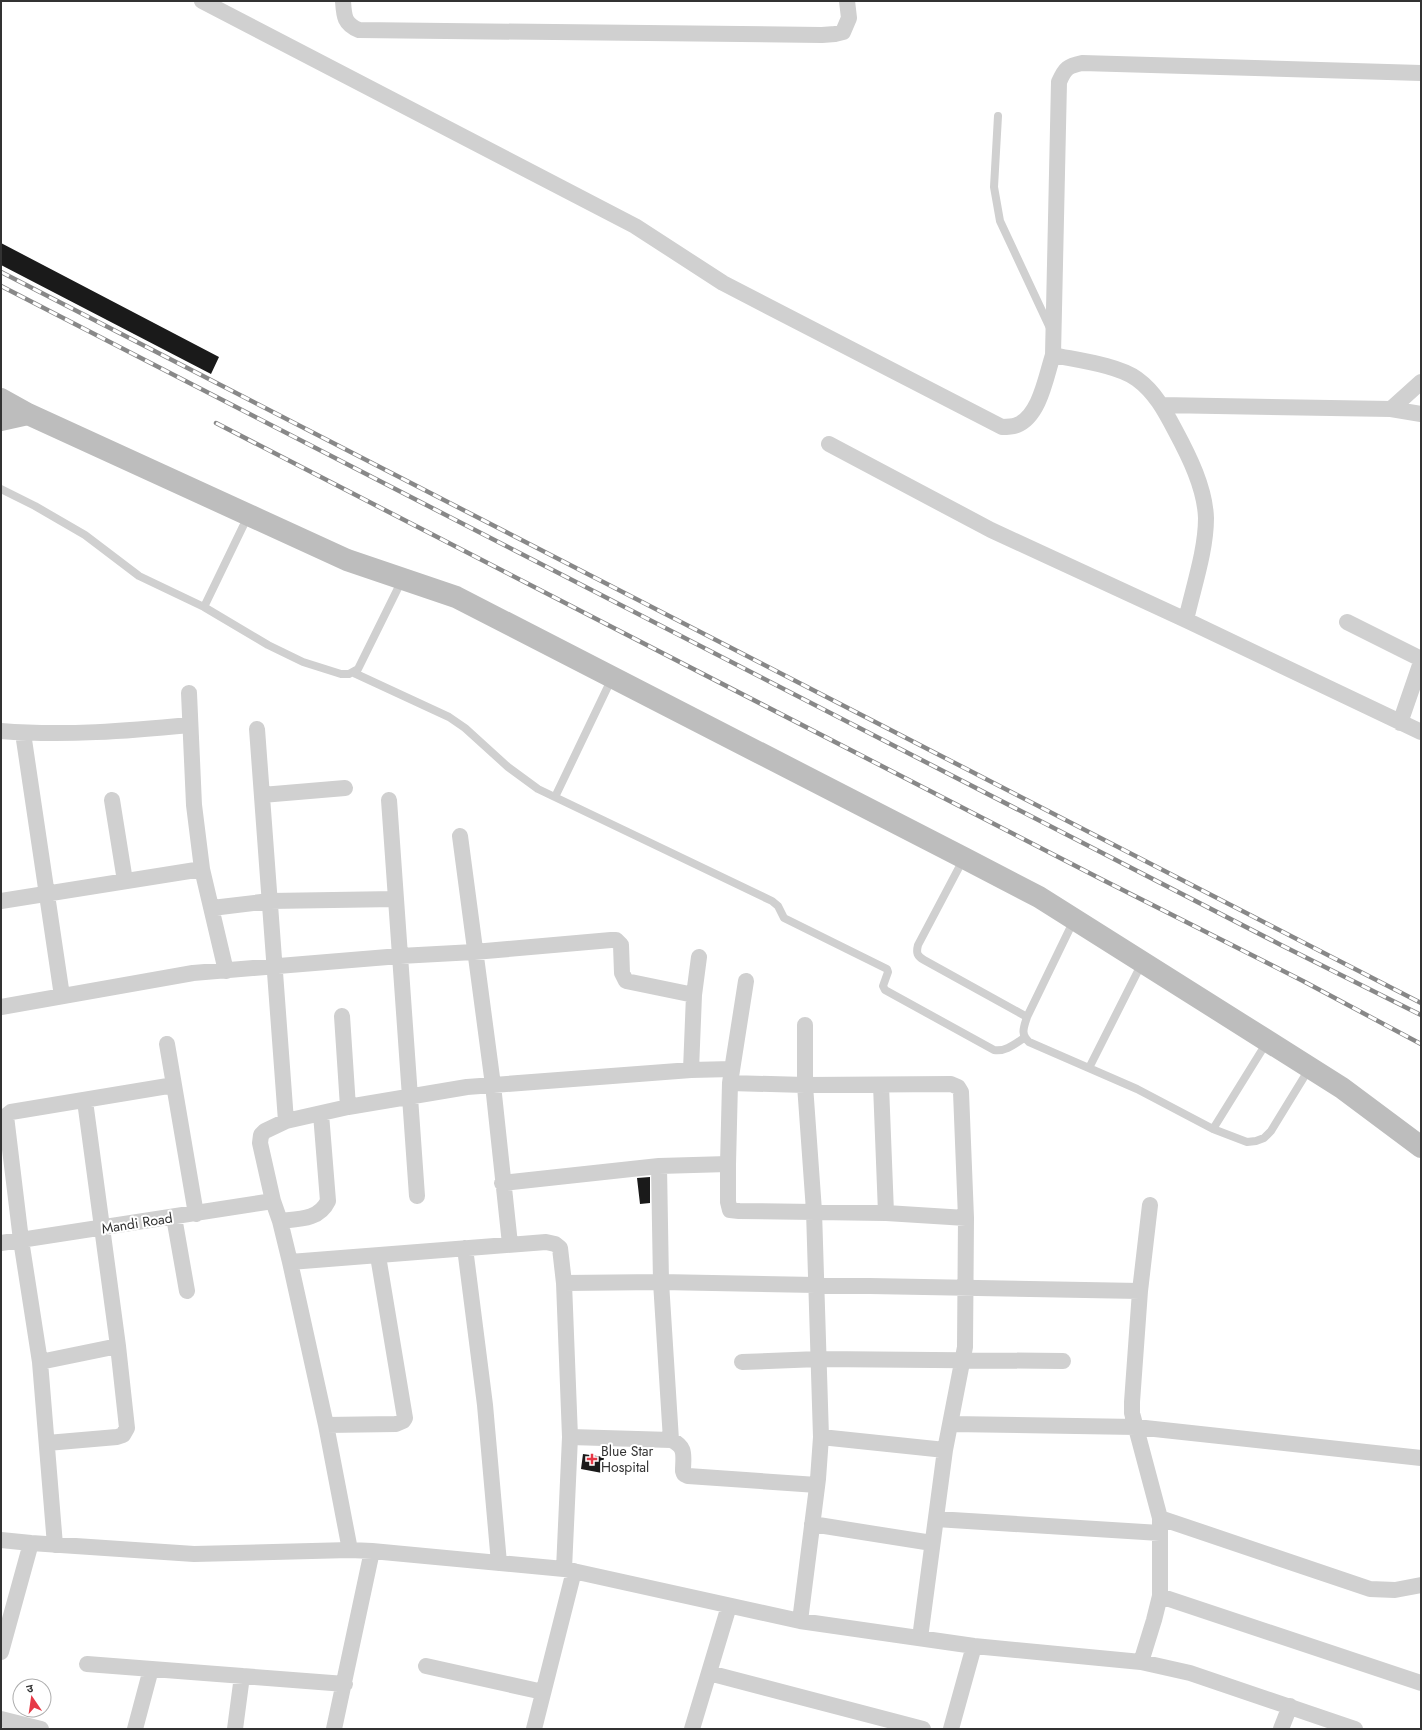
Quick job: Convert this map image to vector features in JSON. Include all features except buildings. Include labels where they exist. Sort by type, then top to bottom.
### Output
[{"type":"street","points":[[202,1],[635,226],[723,283],[1002,427],[1016,426],[1026,420],[1034,409],[1042,393],[1053,355],[1059,82],[1064,71],[1070,66],[1082,63],[1421,73]]},
{"type":"street","points":[[343,1],[345,19],[350,26],[359,30],[822,35],[843,32],[849,18],[847,1]]},
{"type":"street","points":[[1053,355],[1119,370],[1136,379],[1150,391],[1162,405],[1186,449],[1199,484],[1206,518],[1203,546],[1186,620]]},
{"type":"street","points":[[1391,410],[1421,382]]},
{"type":"street","points":[[1162,405],[1391,410],[1421,414]]},
{"type":"street","points":[[1,416],[28,414],[348,560],[456,597],[964,858],[1039,897],[1143,962],[1342,1088],[1421,1147]]},
{"type":"street","points":[[829,444],[991,530],[1186,620],[1421,732]]},
{"type":"street","points":[[1347,622],[1421,660],[1400,723]]},
{"type":"street","points":[[190,693],[194,805],[202,869],[226,971]]},
{"type":"street","points":[[1,731],[23,733],[131,731],[190,725]]},
{"type":"street","points":[[257,729],[286,1121]]},
{"type":"street","points":[[23,733],[62,996]]},
{"type":"street","points":[[262,795],[345,788]]},
{"type":"street","points":[[112,800],[125,882]]},
{"type":"street","points":[[389,800],[417,1196]]},
{"type":"street","points":[[460,836],[474,952],[493,1085],[502,1182],[510,1244]]},
{"type":"street","points":[[1,902],[46,893],[202,869]]},
{"type":"street","points":[[212,908],[270,901],[396,899]]},
{"type":"street","points":[[1,1006],[194,973],[616,940],[621,945],[622,973],[626,981],[694,995]]},
{"type":"street","points":[[691,1070],[694,995],[699,957]]},
{"type":"street","points":[[746,981],[731,1076],[728,1164],[728,1202],[730,1210],[886,1212],[966,1218]]},
{"type":"street","points":[[342,1016],[348,1107]]},
{"type":"street","points":[[800,1621],[817,1485],[821,1437],[814,1211],[805,1085],[805,1025]]},
{"type":"street","points":[[167,1044],[196,1214]]},
{"type":"street","points":[[350,1550],[326,1425],[290,1262],[280,1221],[273,1201],[260,1143],[261,1135],[265,1131],[286,1121],[348,1107],[466,1087],[691,1070],[805,1085],[881,1086],[951,1084],[958,1087],[961,1092],[962,1100],[966,1218],[965,1347],[945,1450],[920,1638]]},
{"type":"street","points":[[55,1545],[40,1362],[21,1240],[6,1116],[11,1112],[174,1085]]},
{"type":"street","points":[[881,1086],[886,1212]]},
{"type":"street","points":[[47,1443],[117,1437],[123,1435],[126,1431],[118,1346],[85,1100]]},
{"type":"street","points":[[280,1221],[313,1216],[325,1208],[328,1201],[321,1114]]},
{"type":"street","points":[[502,1182],[659,1166],[728,1164]]},
{"type":"street","points":[[659,1166],[661,1282],[671,1440]]},
{"type":"street","name":"Mandi Road","points":[[1,1243],[174,1218],[273,1201]]},
{"type":"street","points":[[1141,1662],[1160,1596],[1160,1525],[1132,1413],[1132,1390],[1140,1290],[1150,1205]]},
{"type":"street","points":[[174,1218],[187,1291]]},
{"type":"street","points":[[290,1262],[546,1242],[555,1244],[560,1248],[564,1283],[570,1437],[569,1570],[534,1729]]},
{"type":"street","points":[[465,1248],[485,1405],[498,1563]]},
{"type":"street","points":[[326,1425],[396,1424],[403,1421],[405,1418],[378,1256]]},
{"type":"street","points":[[564,1283],[661,1282],[1140,1290]]},
{"type":"street","points":[[40,1362],[118,1346]]},
{"type":"street","points":[[742,1362],[819,1359],[1063,1361]]},
{"type":"street","points":[[951,1424],[1136,1427],[1421,1458]]},
{"type":"street","points":[[570,1437],[671,1440],[679,1443],[682,1447],[683,1471],[684,1474],[688,1476],[817,1485]]},
{"type":"street","points":[[821,1437],[945,1450]]},
{"type":"street","points":[[936,1519],[1160,1525],[1370,1589],[1395,1590],[1421,1585]]},
{"type":"street","points":[[812,1524],[932,1543]]},
{"type":"street","points":[[1,1540],[194,1554],[350,1550],[372,1551],[569,1570],[800,1621],[974,1646],[1141,1662],[1190,1673],[1355,1729]]},
{"type":"street","points":[[1,1652],[31,1543]]},
{"type":"street","points":[[335,1729],[372,1551]]},
{"type":"street","points":[[1160,1596],[1421,1683]]},
{"type":"street","points":[[692,1729],[729,1606]]},
{"type":"street","points":[[950,1729],[974,1646]]},
{"type":"street","points":[[87,1664],[345,1684]]},
{"type":"street","points":[[426,1666],[543,1692]]},
{"type":"street","points":[[135,1729],[151,1669]]},
{"type":"street","points":[[709,1673],[923,1729]]},
{"type":"street","points":[[235,1729],[242,1676]]},
{"type":"street","points":[[1281,1729],[1290,1706]]},
{"type":"street","points":[[1,1718],[41,1729]]},
{"type":"lane","points":[[998,116],[994,186],[1000,221],[1053,334]]},
{"type":"lane","points":[[1,489],[35,506],[85,535],[139,576],[204,607],[268,645],[303,662],[341,674],[354,673],[449,717],[465,728],[508,767],[538,789],[772,901],[778,906],[784,918],[887,970],[888,972],[883,988],[885,990],[994,1050],[1006,1049],[1024,1038]]},
{"type":"lane","points":[[204,607],[248,515]]},
{"type":"lane","points":[[354,673],[358,669],[402,579]]},
{"type":"lane","points":[[555,797],[612,677]]},
{"type":"lane","points":[[964,858],[918,945],[916,952],[918,957],[1027,1017]]},
{"type":"lane","points":[[1075,919],[1027,1017],[1023,1032],[1024,1038],[1029,1042],[1137,1089],[1213,1129],[1248,1142],[1264,1138],[1271,1131],[1310,1068]]},
{"type":"lane","points":[[1089,1068],[1143,962]]},
{"type":"lane","points":[[1213,1129],[1267,1041]]},
{"type":"railway","points":[[1,272],[1421,1003]]},
{"type":"railway","points":[[1,286],[1281,945],[1421,1015]]},
{"type":"railway","points":[[216,423],[1099,878],[1303,981],[1421,1044]]},
{"type":"place","name":"Blue Star Hospital","points":[[592,1459]]}]
